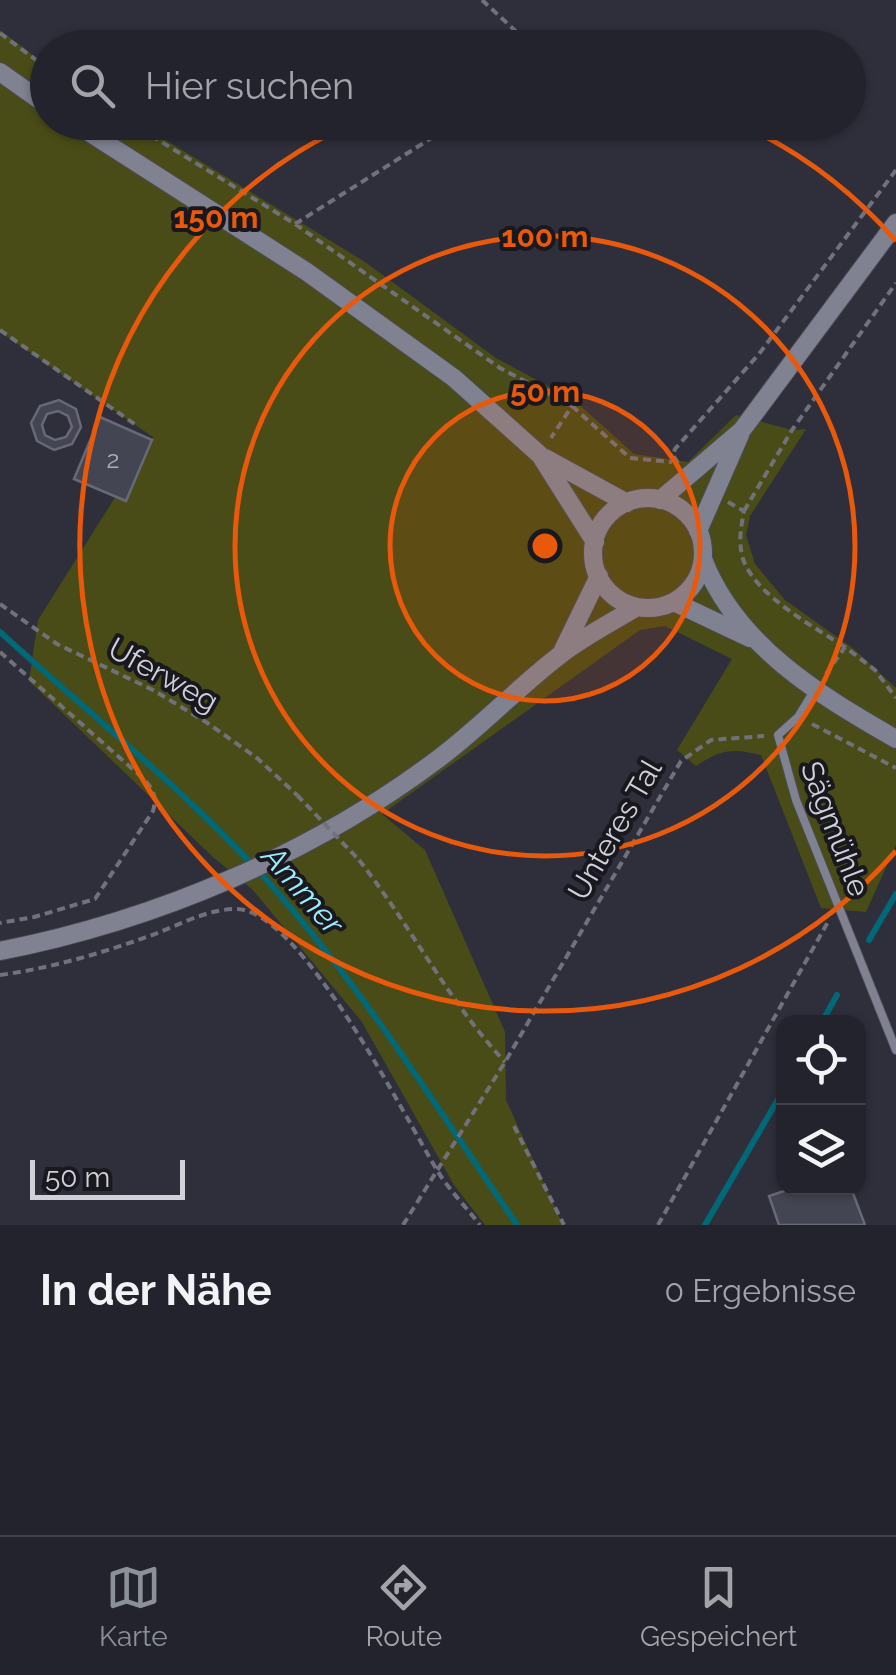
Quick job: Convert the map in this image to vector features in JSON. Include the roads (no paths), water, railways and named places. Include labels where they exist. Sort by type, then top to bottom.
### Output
[{"type":"street","points":[[0,72],[30,93]]},
{"type":"street","points":[[102,140],[380,323],[454,378],[540,455],[627,503]]},
{"type":"street","points":[[660,500],[742,430],[896,223]]},
{"type":"street","points":[[698,531],[742,430]]},
{"type":"street","points":[[540,455],[594,542]]},
{"type":"street","points":[[703,558],[694,584],[674,602],[656,608],[638,607],[618,599],[598,576],[594,542],[603,522],[627,503],[660,500],[686,514],[698,531],[703,558],[724,600],[753,639]]},
{"type":"street","points":[[560,655],[598,576]]},
{"type":"street","points":[[674,602],[753,639],[816,688],[896,739]]},
{"type":"street","points":[[0,950],[96,927],[225,882],[300,846],[435,762],[560,655],[638,607]]},
{"type":"lane","name":"Sägmühle","points":[[816,688],[798,716],[778,735],[796,800],[896,1050]]},
{"type":"waterway","name":"Ammer","points":[[0,632],[167,781],[262,875],[364,1001],[517,1225]]},
{"type":"waterway","points":[[869,940],[896,894]]},
{"type":"waterway","points":[[826,1015],[837,995]]},
{"type":"waterway","points":[[705,1225],[776,1103]]}]
